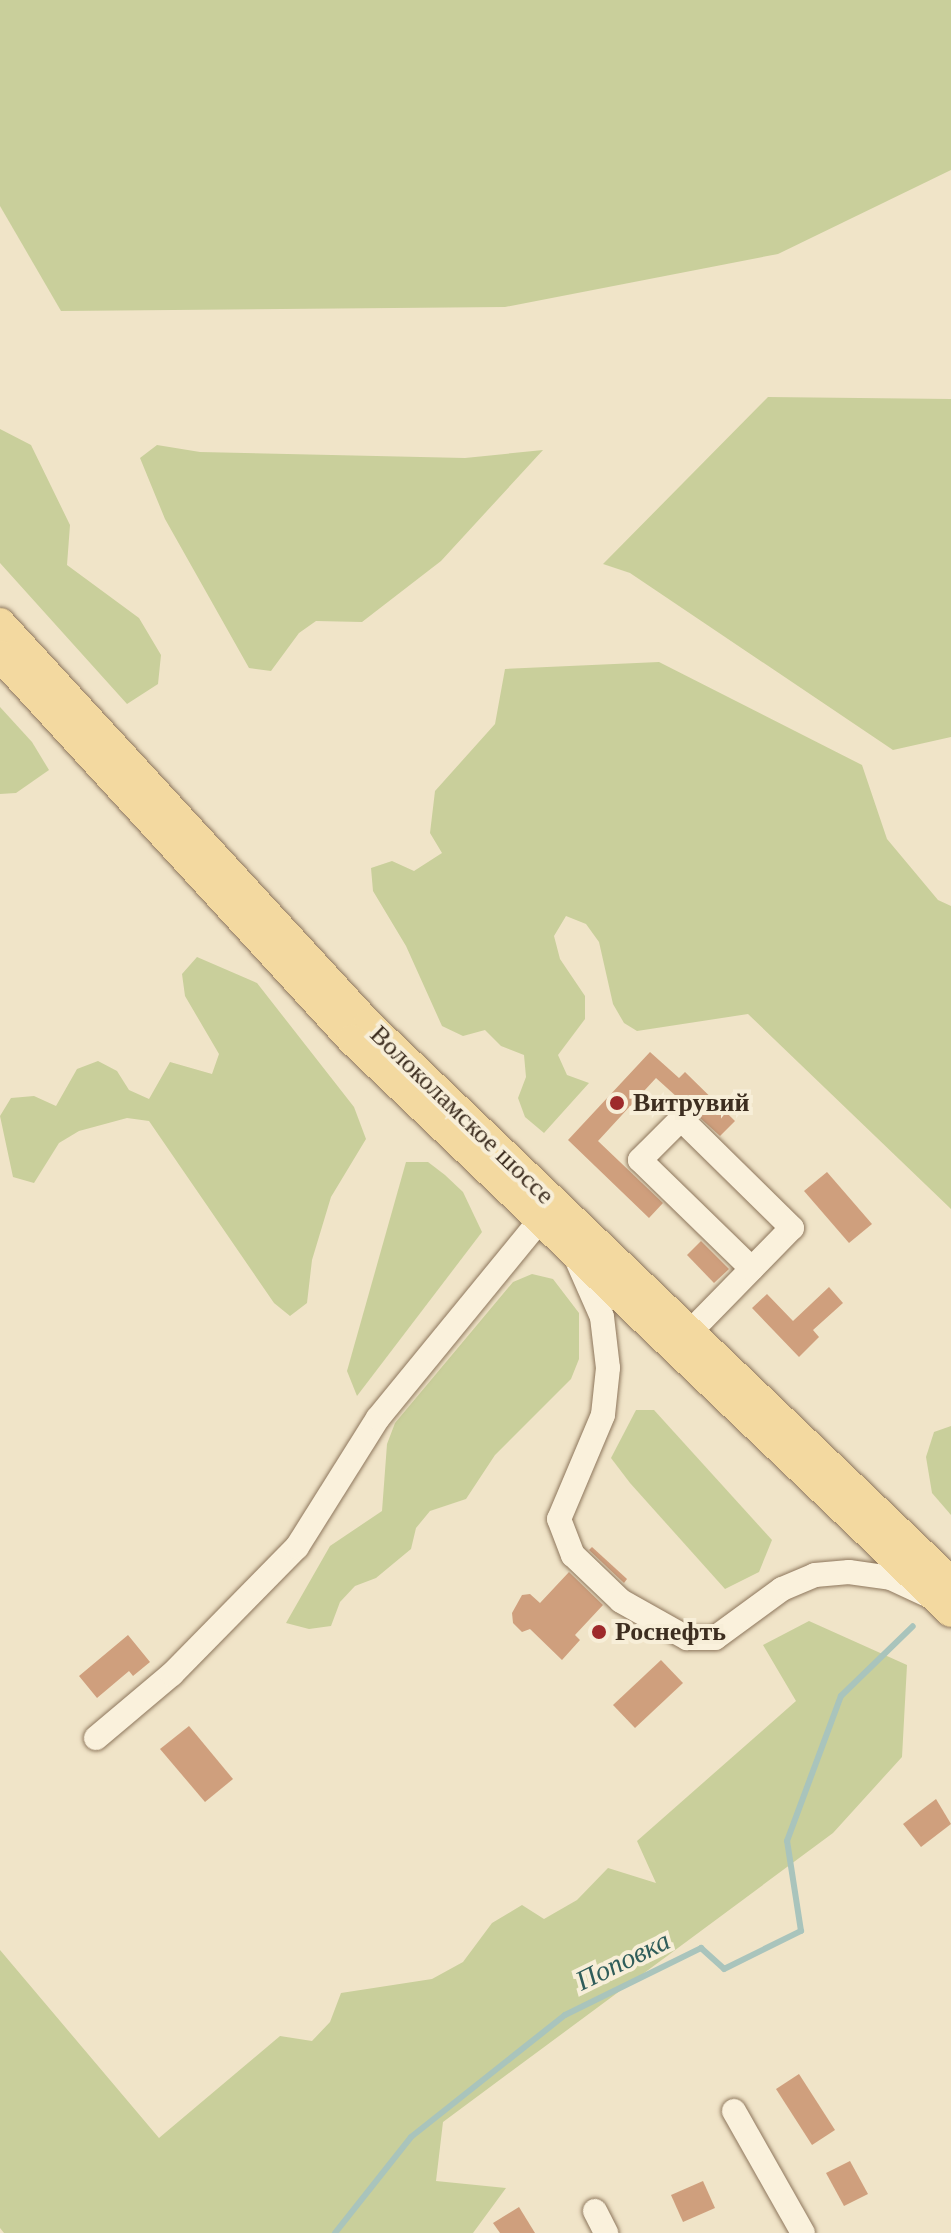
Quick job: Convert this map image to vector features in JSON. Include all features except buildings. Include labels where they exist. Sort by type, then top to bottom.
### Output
[{"type":"main road","name":"Волоколамское шоссе","points":[[0,623],[285,939],[546,1213],[575,1256],[946,1598]]},
{"type":"main road","name":"Волоколамское шоссе","points":[[0,656],[271,955],[546,1213],[689,1333],[946,1598]]},
{"type":"street","points":[[689,1333],[752,1269],[792,1228],[681,1119],[640,1160],[752,1269]]},
{"type":"street","points":[[96,1738],[172,1674],[297,1547],[378,1418],[546,1213]]},
{"type":"street","points":[[575,1256],[602,1317],[608,1368],[603,1415],[559,1519],[573,1555],[621,1601],[687,1638],[715,1638],[782,1589],[815,1575],[849,1572],[891,1578],[946,1598]]},
{"type":"street","points":[[734,2111],[803,2233]]},
{"type":"street","points":[[595,2211],[606,2233]]},
{"type":"green space","points":[[0,0],[951,0],[951,170],[778,254],[505,307],[61,311],[0,206]]},
{"type":"green space","points":[[768,397],[951,399],[951,737],[893,750],[630,573],[603,564]]},
{"type":"green space","points":[[0,429],[31,445],[70,525],[67,565],[139,618],[161,655],[158,684],[127,704],[0,563]]},
{"type":"green space","points":[[157,445],[200,452],[465,458],[543,450],[441,561],[362,622],[316,621],[299,633],[271,671],[249,668],[165,519],[140,458]]},
{"type":"green space","points":[[659,662],[862,765],[887,839],[938,900],[951,906],[951,1209],[748,1014],[637,1031],[624,1023],[613,1004],[599,942],[586,924],[566,916],[554,936],[560,959],[585,996],[585,1019],[558,1055],[567,1075],[589,1083],[544,1133],[525,1117],[518,1098],[526,1077],[524,1055],[501,1046],[485,1030],[463,1036],[442,1026],[406,946],[373,891],[371,868],[392,861],[414,871],[442,853],[430,833],[435,791],[495,724],[505,669]]},
{"type":"green space","points":[[0,707],[32,742],[49,770],[16,793],[0,794]]},
{"type":"green space","points":[[197,957],[257,983],[354,1107],[366,1139],[331,1197],[312,1260],[307,1303],[290,1316],[274,1303],[149,1121],[127,1118],[79,1131],[59,1143],[34,1183],[13,1177],[0,1116],[11,1098],[34,1096],[56,1106],[77,1069],[98,1061],[117,1071],[129,1090],[149,1099],[170,1062],[212,1074],[219,1054],[185,996],[182,974]]},
{"type":"green space","points":[[406,1162],[428,1162],[445,1175],[463,1192],[482,1232],[357,1396],[347,1371]]},
{"type":"green space","points":[[532,1274],[553,1279],[579,1313],[579,1359],[571,1379],[495,1455],[466,1499],[430,1511],[416,1528],[411,1549],[376,1578],[355,1586],[340,1602],[331,1626],[309,1629],[286,1623],[330,1546],[382,1511],[387,1444],[395,1423],[513,1282]]},
{"type":"green space","points":[[636,1410],[654,1410],[772,1540],[759,1572],[725,1589],[611,1458]]},
{"type":"green space","points":[[951,1426],[951,1515],[932,1493],[926,1457],[934,1432]]},
{"type":"green space","points":[[809,1621],[907,1665],[902,1757],[833,1833],[443,2122],[436,2181],[506,2188],[473,2233],[4,2233],[0,2228],[0,1950],[159,2138],[280,2036],[312,2041],[330,2022],[341,1993],[432,1979],[463,1962],[492,1923],[522,1905],[544,1919],[577,1900],[608,1868],[656,1883],[637,1841],[796,1701],[763,1645]]},
{"type":"waterway","name":"Поповка","points":[[335,2233],[411,2137],[565,2015],[701,1948],[724,1969],[801,1931],[787,1841],[841,1696],[913,1626]]},
{"type":"place","name":"Витрувий","points":[[617,1103]]},
{"type":"place","name":"Роснефть","points":[[599,1632]]}]
